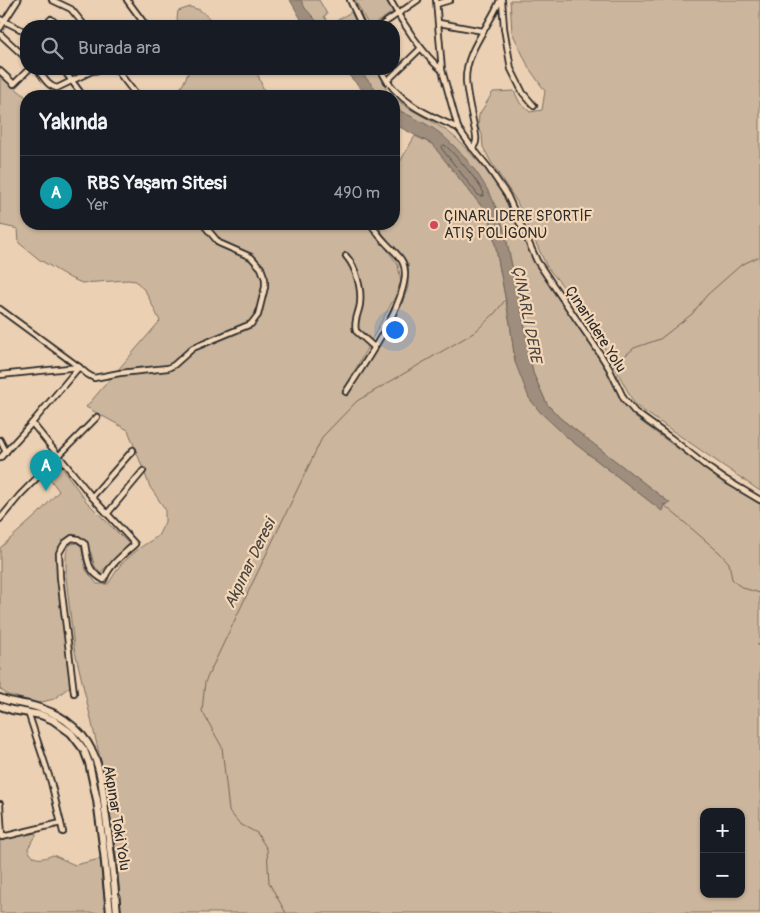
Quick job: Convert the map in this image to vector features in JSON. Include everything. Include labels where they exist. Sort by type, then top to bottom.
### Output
[{"type":"main road","points":[[0,698],[27,708]]},
{"type":"main road","points":[[0,706],[12,710],[27,708]]},
{"type":"main road","name":"Akpınar Toki Yolu","points":[[27,708],[66,728],[76,738],[87,757],[97,800],[110,913]]},
{"type":"main road","name":"Akpınar Toki Yolu","points":[[27,708],[51,712],[66,720],[80,732],[92,751],[97,764],[103,794],[117,913]]},
{"type":"street","points":[[0,28],[2,20],[18,0]]},
{"type":"street","points":[[52,0],[71,10],[80,20]]},
{"type":"street","points":[[126,0],[142,20]]},
{"type":"street","points":[[350,0],[359,20]]},
{"type":"street","points":[[390,0],[422,48],[442,70]]},
{"type":"street","points":[[388,20],[418,0]]},
{"type":"street","points":[[450,0],[436,2],[442,70],[458,128]]},
{"type":"street","points":[[472,148],[476,141],[466,79],[469,62],[483,31],[501,0]]},
{"type":"street","points":[[501,0],[511,69],[523,93],[534,106]]},
{"type":"street","points":[[2,20],[20,29]]},
{"type":"street","points":[[439,23],[483,31]]},
{"type":"street","points":[[0,34],[20,52]]},
{"type":"street","points":[[400,69],[422,48]]},
{"type":"street","points":[[0,71],[14,84],[23,75]]},
{"type":"street","points":[[42,75],[54,88],[59,88],[82,75]]},
{"type":"street","points":[[68,75],[79,90]]},
{"type":"street","points":[[120,75],[132,90]]},
{"type":"street","points":[[384,75],[394,89]]},
{"type":"street","points":[[387,81],[393,75]]},
{"type":"street","points":[[400,94],[418,110],[458,128]]},
{"type":"street","name":"Çınarlıdere Yolu","points":[[458,128],[503,188],[537,261],[609,368],[624,399],[635,412],[706,466],[760,500]]},
{"type":"street","points":[[0,309],[94,378],[168,368],[193,348],[251,324],[258,315],[265,287],[265,279],[261,268],[251,257],[218,243],[208,230]]},
{"type":"street","points":[[346,392],[374,347],[400,299],[403,289],[405,270],[403,263],[376,230]]},
{"type":"street","points":[[346,256],[352,264],[360,285],[361,295],[355,323],[356,331],[374,347]]},
{"type":"street","points":[[0,374],[79,367]]},
{"type":"street","points":[[0,458],[79,367]]},
{"type":"street","points":[[0,519],[97,417]]},
{"type":"street","points":[[32,423],[92,497],[136,544],[106,572],[104,580],[94,575],[88,563],[85,544],[78,538],[72,538],[64,543],[59,553],[60,577],[74,693]]},
{"type":"street","points":[[0,440],[6,452]]},
{"type":"street","points":[[92,497],[133,450]]},
{"type":"street","points":[[107,514],[143,471]]},
{"type":"street","points":[[27,708],[51,782],[63,832]]},
{"type":"street","points":[[0,804],[2,837],[61,823]]},
{"type":"shaded area","points":[[295,0],[319,0],[327,14],[324,16],[326,20],[310,20]]},
{"type":"shaded area","points":[[355,0],[386,0],[393,12],[380,20],[366,20]]},
{"type":"shaded area","points":[[510,0],[760,0],[760,491],[635,405],[580,307],[547,267],[517,202],[483,147],[482,134],[478,127],[479,115],[493,92],[514,91],[520,103],[530,112],[542,110],[545,91],[529,68],[512,32]]},
{"type":"shaded area","points":[[190,7],[200,10],[211,20],[177,20],[178,11]]},
{"type":"shaded area","points":[[351,12],[355,20],[337,20]]},
{"type":"shaded area","points":[[0,75],[20,92],[20,230],[373,230],[398,265],[401,281],[395,297],[342,394],[350,391],[391,325],[408,287],[408,264],[381,230],[400,230],[400,162],[415,136],[432,144],[490,217],[510,323],[515,362],[569,439],[661,510],[663,504],[669,503],[560,418],[547,404],[533,373],[505,233],[490,195],[430,127],[400,111],[400,102],[457,139],[491,175],[503,195],[534,262],[594,350],[624,404],[636,418],[710,472],[760,504],[760,646],[757,644],[760,647],[760,913],[121,913],[117,861],[105,779],[74,647],[66,577],[66,555],[68,547],[71,544],[77,543],[81,546],[86,570],[97,584],[108,584],[121,564],[158,536],[165,522],[165,509],[150,487],[128,430],[86,407],[160,321],[146,292],[136,281],[82,283],[40,260],[19,243],[18,229],[0,225]]},
{"type":"shaded area","points":[[187,75],[258,75],[264,90],[179,90]]},
{"type":"shaded area","points":[[358,75],[380,75],[386,90],[371,90]]},
{"type":"shaded area","points":[[60,465],[86,501],[129,544],[101,572],[95,567],[91,553],[85,544],[72,538],[59,553],[73,684],[54,699],[38,703],[8,695],[0,689],[0,548],[39,513],[59,491],[50,479]]},
{"type":"shaded area","points":[[36,832],[36,836],[28,848],[32,856],[42,858],[53,855],[75,865],[100,859],[106,913],[0,913],[0,841]]},
{"type":"water","points":[[290,0],[301,0],[305,8],[316,20],[302,20]]},
{"type":"water","points":[[349,75],[363,75],[377,90],[362,90]]},
{"type":"water","points":[[400,111],[424,123],[445,137],[472,166],[492,198],[505,233],[533,373],[547,404],[560,418],[670,503],[664,505],[662,511],[569,439],[540,412],[529,398],[515,362],[510,323],[490,217],[432,144],[400,127]]},
{"type":"waterway","points":[[620,360],[634,348],[660,339],[692,314],[707,295],[741,265],[758,257]]},
{"type":"waterway","name":"Akpınar Deresi","points":[[286,913],[269,883],[267,849],[257,833],[240,824],[229,811],[222,747],[202,711],[205,682],[323,436],[357,401],[475,332],[495,313],[506,299]]},
{"type":"waterway","points":[[663,504],[720,553],[729,563],[732,579],[737,584],[743,588],[760,593]]},
{"type":"place","name":"ÇINARLIDERE SPORTİF ATIŞ POLİGONU","points":[[434,225]]},
{"type":"place","name":"RBS Yaşam Sitesi","points":[[46,491]]},
{"type":"water label","name":"ÇINARLI DERE","points":[[528,314]]}]
